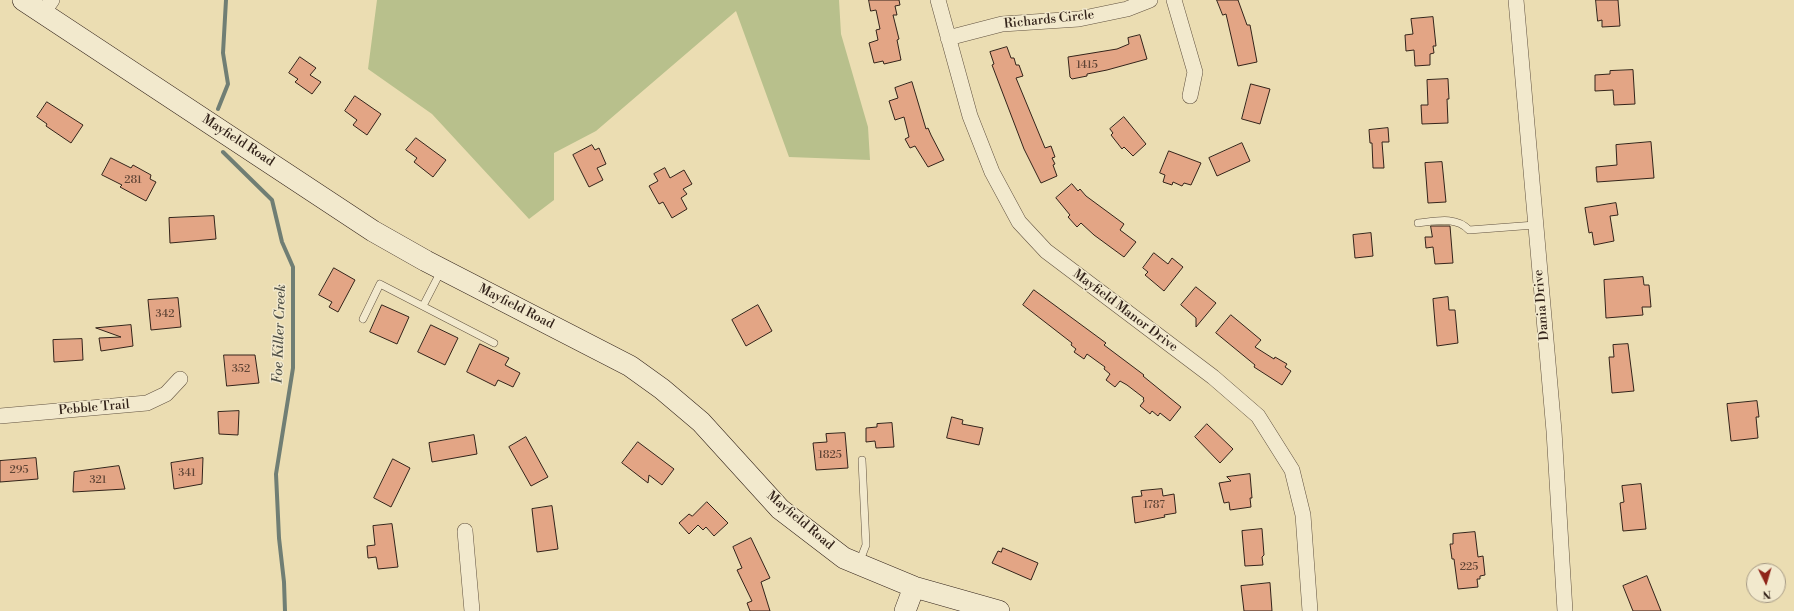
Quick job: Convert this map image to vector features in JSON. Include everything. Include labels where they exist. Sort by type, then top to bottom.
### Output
[{"type":"street","name":"Mayfield Road","points":[[22,0],[47,6],[373,231],[442,269],[630,366],[662,389],[701,422],[780,508],[844,558],[914,587],[999,611]]},
{"type":"street","name":"Mayfield Manor Drive","points":[[938,0],[970,116],[992,172],[1019,222],[1046,251],[1213,377],[1258,416],[1292,470],[1303,515],[1310,611]]},
{"type":"street","name":"Richards Circle","points":[[948,38],[1002,24],[1079,20],[1127,9],[1150,0]]},
{"type":"street","points":[[1174,0],[1195,72],[1190,96]]},
{"type":"street","name":"Dania Drive","points":[[1516,0],[1554,431],[1565,611]]},
{"type":"street","name":"Pebble Trail","points":[[0,416],[147,403],[166,394],[180,379]]},
{"type":"street","points":[[465,531],[472,611]]},
{"type":"street","points":[[905,611],[914,587]]},
{"type":"lane","points":[[1418,223],[1453,221],[1464,225],[1469,230],[1535,225]]},
{"type":"lane","points":[[423,306],[442,269]]},
{"type":"lane","points":[[363,319],[380,284],[494,343]]},
{"type":"lane","points":[[859,565],[866,545],[862,460]]},
{"type":"green space","points":[[377,0],[839,0],[841,34],[868,127],[870,160],[789,157],[736,11],[596,131],[554,153],[554,200],[529,219],[432,114],[368,69]]},
{"type":"building","points":[[869,0],[899,0],[900,5],[895,6],[897,15],[893,15],[899,39],[897,40],[901,60],[884,64],[883,61],[874,63],[869,43],[878,40],[876,30],[880,29],[876,10],[871,11]]},
{"type":"building","points":[[1217,0],[1238,0],[1247,25],[1250,25],[1257,62],[1238,66],[1226,14],[1223,15]]},
{"type":"building","points":[[1596,0],[1618,0],[1620,26],[1602,27],[1602,20],[1598,21]]},
{"type":"building","points":[[1433,17],[1436,46],[1433,46],[1434,53],[1430,54],[1430,65],[1415,66],[1414,50],[1406,51],[1405,35],[1413,34],[1411,19]]},
{"type":"building","points":[[1140,35],[1147,59],[1087,74],[1087,76],[1072,79],[1070,77],[1068,57],[1117,49],[1129,44],[1128,38]]},
{"type":"building","points":[[1007,47],[1011,58],[1014,58],[1016,65],[1019,65],[1023,76],[1016,78],[1045,148],[1051,146],[1055,157],[1052,158],[1055,164],[1053,165],[1057,176],[1041,183],[1024,149],[992,65],[994,64],[990,52]]},
{"type":"building","points":[[300,57],[316,68],[310,75],[321,82],[312,94],[295,82],[298,79],[289,73]]},
{"type":"building","points":[[1633,70],[1635,104],[1614,105],[1613,90],[1595,91],[1595,75],[1610,74],[1610,71]]},
{"type":"building","points":[[1448,79],[1448,123],[1422,124],[1421,105],[1428,105],[1427,80]]},
{"type":"building","points":[[912,82],[926,129],[928,128],[944,160],[928,167],[915,146],[910,148],[905,139],[909,137],[904,117],[895,120],[889,101],[898,98],[895,88]]},
{"type":"building","points":[[1251,84],[1270,89],[1260,124],[1242,119]]},
{"type":"building","points":[[355,96],[381,114],[367,135],[353,125],[357,120],[345,111]]},
{"type":"building","points":[[47,102],[83,125],[71,143],[46,126],[47,124],[37,117]]},
{"type":"building","points":[[1124,117],[1146,144],[1133,156],[1124,147],[1122,149],[1111,135],[1113,133],[1110,129]]},
{"type":"building","points":[[1388,128],[1389,142],[1382,142],[1384,168],[1373,168],[1372,143],[1370,143],[1369,130]]},
{"type":"building","points":[[416,138],[446,160],[433,177],[414,162],[417,158],[406,150]]},
{"type":"building","points":[[1651,142],[1654,178],[1597,182],[1596,167],[1617,165],[1616,145]]},
{"type":"building","points":[[1242,143],[1250,161],[1217,176],[1209,158]]},
{"type":"building","points":[[592,145],[595,150],[599,148],[606,164],[597,168],[603,180],[589,187],[573,155]]},
{"type":"building","points":[[1169,151],[1201,163],[1191,185],[1184,183],[1182,186],[1173,182],[1172,185],[1163,182],[1165,175],[1160,173]]},
{"type":"building","points":[[111,158],[131,168],[133,165],[151,175],[150,179],[156,182],[146,201],[120,187],[122,185],[102,175]]},
{"type":"building","points":[[1442,162],[1446,202],[1428,203],[1425,163]]},
{"type":"building","points":[[665,168],[670,178],[684,170],[692,184],[683,189],[687,194],[681,198],[687,209],[672,218],[663,202],[659,204],[649,186],[658,181],[654,174]]},
{"type":"building","points":[[1072,184],[1078,191],[1080,189],[1086,196],[1124,224],[1120,230],[1136,242],[1124,257],[1094,235],[1081,223],[1077,227],[1068,217],[1070,215],[1056,198]]},
{"type":"building","points":[[1616,203],[1618,215],[1610,216],[1614,241],[1594,245],[1592,232],[1589,233],[1585,208]]},
{"type":"building","points":[[214,216],[216,239],[170,243],[169,218]]},
{"type":"building","points":[[1431,226],[1450,226],[1453,263],[1435,264],[1433,247],[1426,248],[1425,237],[1432,237]]},
{"type":"building","points":[[1371,233],[1373,256],[1355,258],[1353,235]]},
{"type":"building","points":[[1154,253],[1168,264],[1172,258],[1183,267],[1164,291],[1145,275],[1148,272],[1143,268]]},
{"type":"building","points":[[334,268],[355,280],[338,312],[329,307],[332,302],[319,295]]},
{"type":"building","points":[[1643,277],[1644,285],[1649,285],[1651,307],[1642,307],[1643,315],[1606,318],[1604,280]]},
{"type":"building","points":[[1196,287],[1216,303],[1196,327],[1196,318],[1181,305]]},
{"type":"building","points":[[1034,290],[1106,343],[1104,345],[1144,375],[1143,376],[1181,407],[1170,421],[1160,413],[1158,416],[1152,411],[1150,414],[1140,406],[1144,401],[1144,398],[1127,385],[1120,381],[1115,387],[1106,380],[1110,374],[1104,369],[1105,367],[1087,354],[1084,359],[1074,352],[1076,349],[1071,345],[1072,343],[1023,305]]},
{"type":"building","points":[[1448,297],[1449,310],[1455,310],[1458,343],[1437,346],[1433,299]]},
{"type":"building","points":[[178,298],[181,327],[151,330],[148,300]]},
{"type":"building","points":[[382,305],[409,317],[397,344],[370,332]]},
{"type":"building","points":[[758,305],[772,331],[746,346],[732,320]]},
{"type":"building","points":[[1231,315],[1261,340],[1255,347],[1274,359],[1275,357],[1287,364],[1285,367],[1291,371],[1282,385],[1254,367],[1255,365],[1216,333]]},
{"type":"building","points":[[131,325],[133,346],[101,351],[99,338],[121,337],[96,328]]},
{"type":"building","points":[[431,325],[458,338],[445,365],[418,352]]},
{"type":"building","points":[[82,339],[83,360],[54,362],[53,340]]},
{"type":"building","points":[[480,344],[509,358],[505,365],[520,373],[513,387],[498,380],[495,386],[467,372]]},
{"type":"building","points":[[1628,344],[1634,391],[1612,393],[1609,357],[1614,357],[1613,345]]},
{"type":"building","points":[[224,355],[255,355],[259,383],[227,386]]},
{"type":"building","points":[[1757,401],[1759,417],[1756,417],[1758,438],[1731,441],[1727,404]]},
{"type":"building","points":[[239,411],[238,435],[219,434],[218,412]]},
{"type":"building","points":[[952,417],[963,420],[962,424],[983,428],[979,445],[947,438]]},
{"type":"building","points":[[892,423],[894,447],[876,448],[875,441],[866,442],[866,428],[877,427],[877,424]]},
{"type":"building","points":[[1207,424],[1233,449],[1220,463],[1195,437]]},
{"type":"building","points":[[845,433],[848,468],[816,470],[813,443],[827,442],[826,434]]},
{"type":"building","points":[[474,435],[477,454],[432,462],[429,443]]},
{"type":"building","points":[[526,437],[548,477],[531,486],[509,447]]},
{"type":"building","points":[[638,442],[674,469],[662,485],[649,475],[648,483],[622,463]]},
{"type":"building","points":[[36,458],[38,479],[0,482],[0,461]]},
{"type":"building","points":[[203,458],[202,484],[174,489],[171,463]]},
{"type":"building","points":[[393,459],[410,468],[391,507],[374,498]]},
{"type":"building","points":[[119,466],[125,489],[73,492],[74,472]]},
{"type":"building","points":[[1250,474],[1252,498],[1250,498],[1251,507],[1230,510],[1229,502],[1224,503],[1219,483],[1231,481],[1227,477]]},
{"type":"building","points":[[1641,484],[1646,529],[1623,531],[1620,503],[1624,502],[1622,486]]},
{"type":"building","points":[[1162,489],[1163,496],[1174,494],[1176,513],[1164,515],[1165,517],[1135,523],[1132,497],[1142,496],[1141,491]]},
{"type":"building","points":[[707,502],[728,523],[714,536],[706,527],[703,530],[698,525],[689,534],[679,523],[689,514],[692,516]]},
{"type":"building","points":[[552,506],[558,549],[537,552],[532,509]]},
{"type":"building","points":[[392,524],[398,567],[378,569],[376,557],[368,558],[367,546],[375,545],[373,526]]},
{"type":"building","points":[[1262,529],[1264,555],[1262,557],[1263,565],[1245,566],[1242,531]]},
{"type":"building","points":[[1475,532],[1478,557],[1483,556],[1485,575],[1480,576],[1480,579],[1477,579],[1478,587],[1458,589],[1454,559],[1452,559],[1450,544],[1453,544],[1453,534]]},
{"type":"building","points":[[751,538],[770,578],[761,582],[770,611],[750,611],[747,603],[752,601],[737,570],[742,568],[733,547]]},
{"type":"building","points":[[1003,548],[1038,563],[1031,580],[992,563],[998,551],[1001,552]]},
{"type":"building","points":[[1647,576],[1661,611],[1633,611],[1623,586]]},
{"type":"building","points":[[1270,583],[1272,611],[1244,611],[1241,586]]},
{"type":"waterway","name":"Foe Killer Creek","points":[[218,109],[228,84],[223,53],[226,0]]},
{"type":"waterway","name":"Foe Killer Creek","points":[[223,152],[272,200],[282,242],[293,267],[293,368],[276,474],[279,538],[284,582],[285,611]]}]
